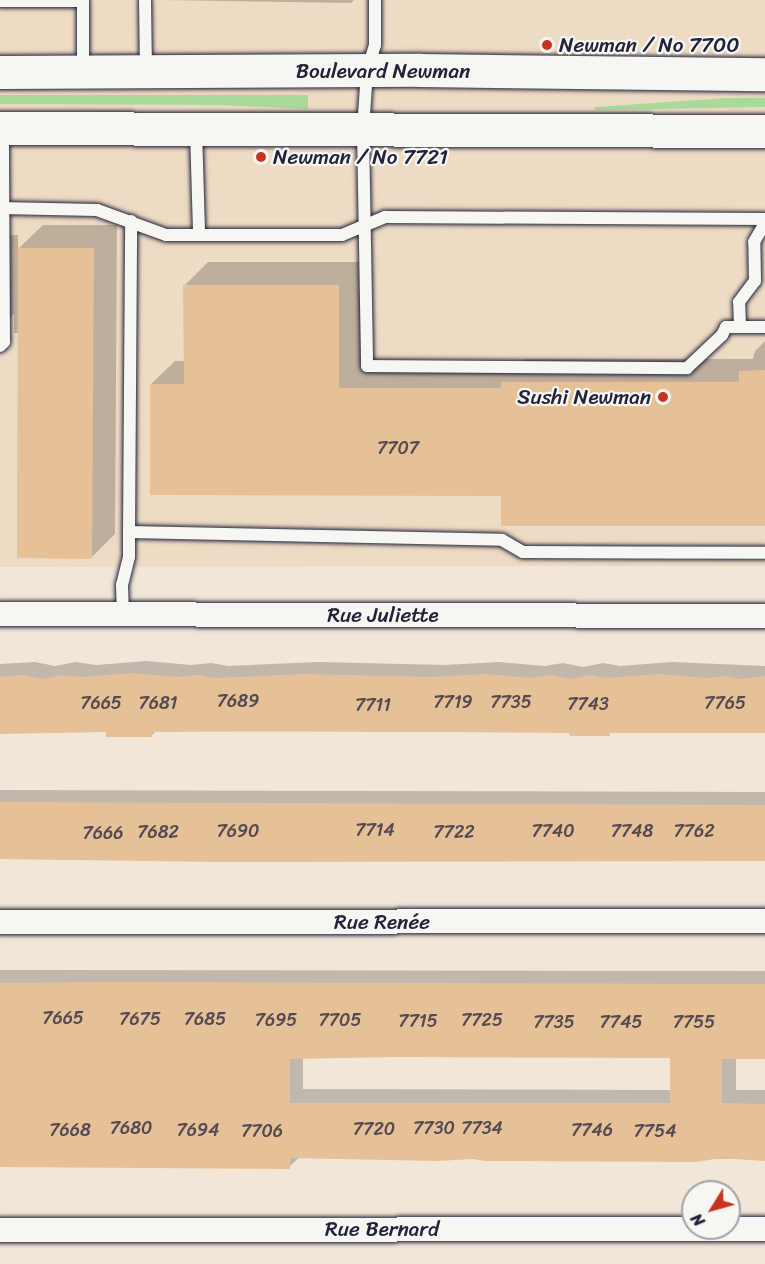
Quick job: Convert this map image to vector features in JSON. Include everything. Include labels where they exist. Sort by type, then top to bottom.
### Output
[{"type":"main road","name":"Boulevard Newman","points":[[0,72],[367,70],[765,74]]},
{"type":"main road","points":[[1,128],[765,131]]},
{"type":"street","name":"Rue Juliette","points":[[0,614],[765,616]]},
{"type":"street","name":"Rue Renée","points":[[0,922],[765,921]]},
{"type":"street","name":"Rue Bernard","points":[[0,1230],[765,1229]]},
{"type":"lane","points":[[145,0],[146,72]]},
{"type":"lane","points":[[375,0],[375,45],[367,70],[363,130],[367,366],[687,368],[722,335],[726,327],[765,327]]},
{"type":"lane","points":[[0,1],[82,1],[83,72]]},
{"type":"lane","points":[[0,346],[4,342],[1,128]]},
{"type":"lane","points":[[196,128],[199,234]]},
{"type":"lane","points":[[2,208],[97,210],[166,236],[199,234],[342,235],[385,217],[765,221],[754,242],[755,281],[739,302],[740,327]]},
{"type":"lane","points":[[123,614],[122,585],[129,557],[131,221]]},
{"type":"lane","points":[[129,532],[502,540],[523,552],[765,553]]},
{"type":"shaded area","points":[[0,0],[765,0],[765,566],[0,567]]},
{"type":"green space","points":[[0,95],[308,95],[308,109],[218,105],[0,104]]},
{"type":"green space","points":[[727,98],[765,98],[765,107],[595,110],[595,107]]},
{"type":"building","points":[[18,248],[94,248],[92,559],[17,558]]},
{"type":"building","points":[[183,285],[339,285],[339,388],[501,388],[501,382],[739,382],[739,371],[765,370],[765,526],[501,526],[501,496],[150,495],[150,384],[184,384]]},
{"type":"building","points":[[132,673],[177,677],[198,675],[214,678],[304,674],[431,677],[486,674],[531,678],[550,675],[570,679],[590,675],[607,678],[658,674],[706,678],[725,676],[740,679],[765,676],[765,733],[609,733],[610,736],[570,736],[569,733],[297,731],[152,732],[152,737],[106,737],[106,732],[0,734],[0,677],[22,675],[42,679],[62,675],[82,677]]},
{"type":"building","points":[[0,802],[765,805],[765,861],[217,862],[0,859]]},
{"type":"building","points":[[0,983],[765,984],[765,1059],[722,1059],[722,1103],[765,1104],[765,1161],[720,1158],[697,1162],[290,1158],[290,1169],[0,1167]],"holes":[[[670,1058],[670,1103],[290,1103],[290,1059]]]},
{"type":"place","name":"Newman / No 7700","points":[[547,45]]},
{"type":"place","name":"Newman / No 7721","points":[[261,157]]},
{"type":"place","name":"Sushi Newman","points":[[663,397]]}]
